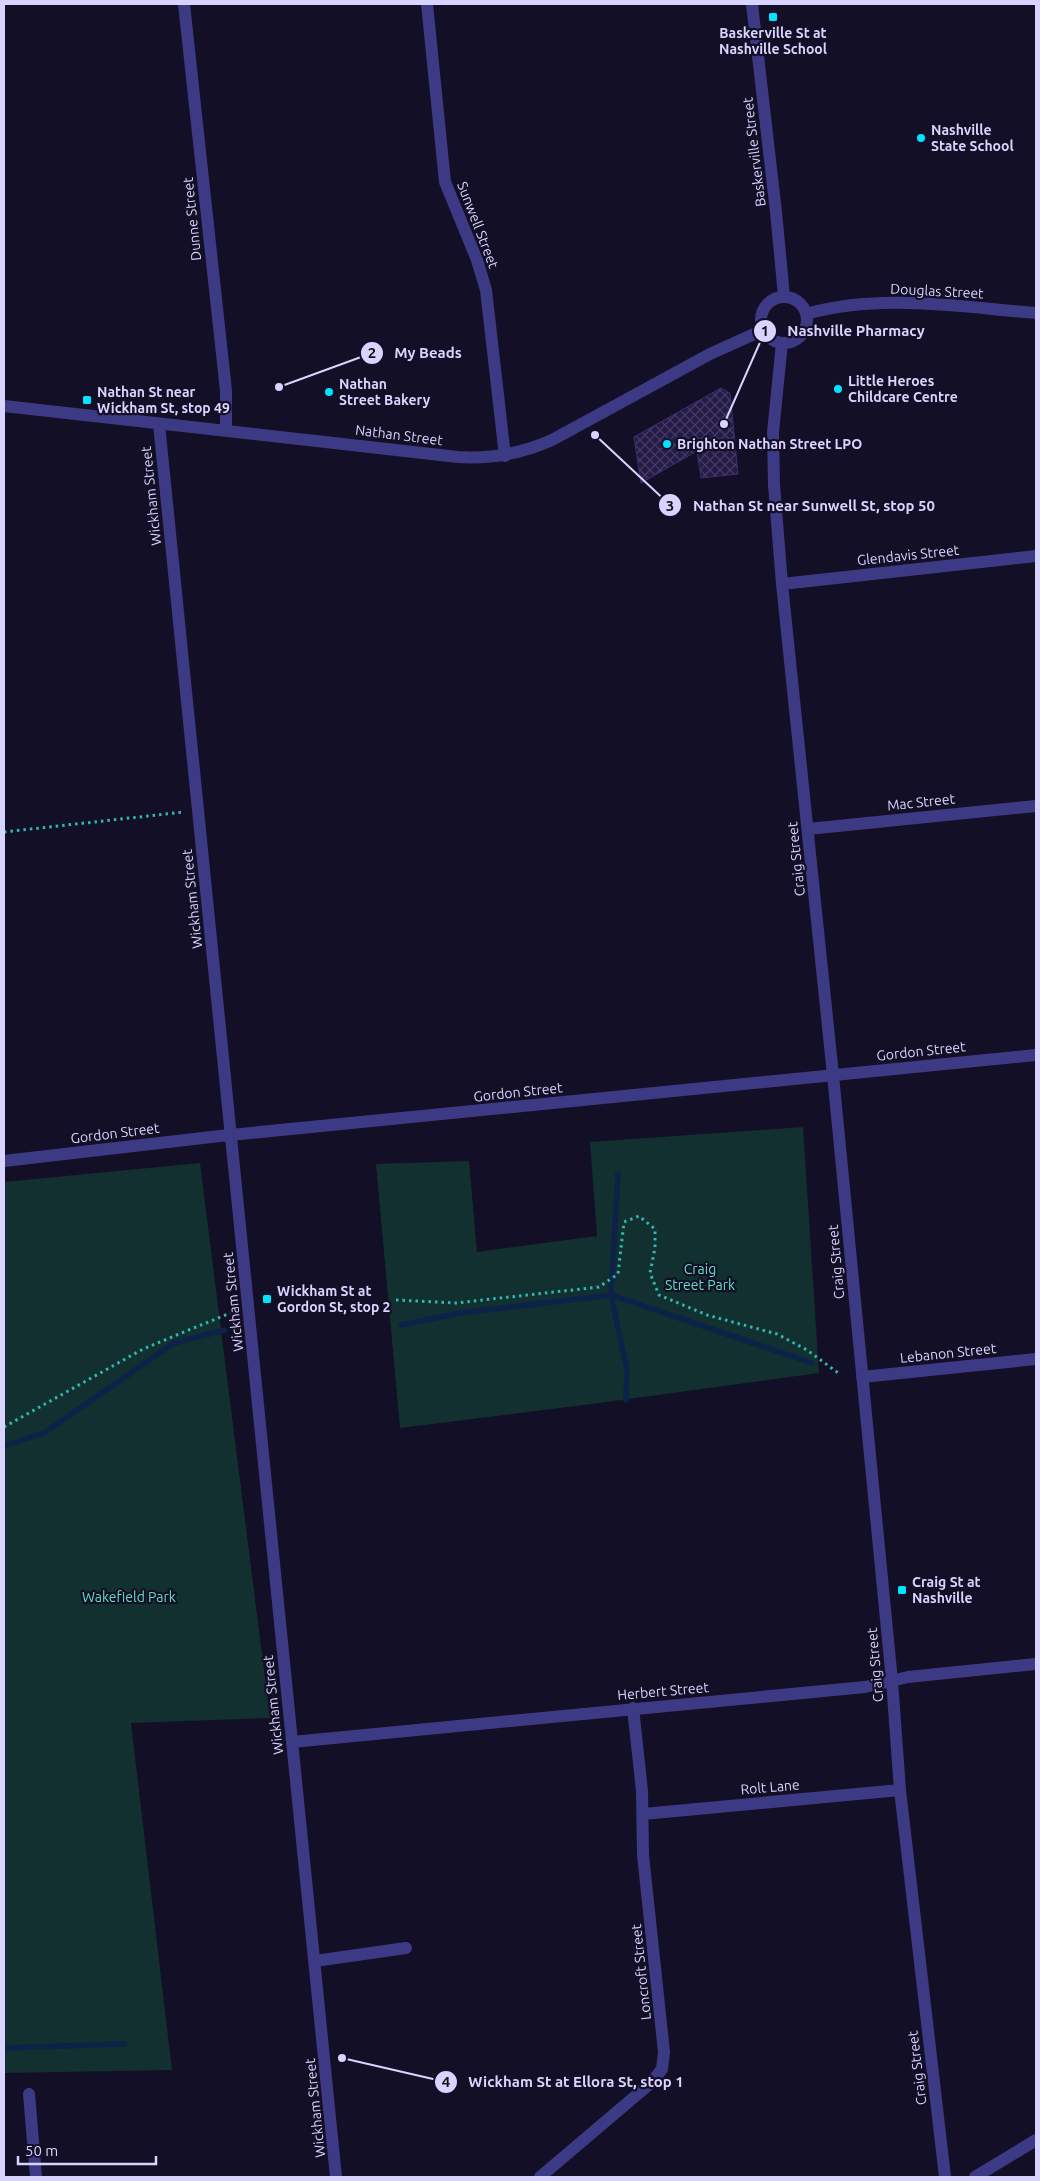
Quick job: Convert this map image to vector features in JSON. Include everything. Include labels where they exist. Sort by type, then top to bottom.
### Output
[{"type":"street","name":"Dunne Street","points":[[184,4],[226,391],[226,430]]},
{"type":"street","name":"Sunwell Street","points":[[427,4],[445,182],[477,260],[486,290],[505,456]]},
{"type":"street","name":"Baskerville Street","points":[[752,4],[778,223],[784,296]]},
{"type":"street","points":[[784,296],[798,301],[806,314],[807,321],[802,334],[790,342],[782,343],[771,339],[763,330],[760,322],[764,307],[776,297],[784,296]]},
{"type":"street","name":"Douglas Street","points":[[806,314],[827,308],[905,302],[1036,313]]},
{"type":"street","name":"Nathan Street","points":[[4,406],[458,457],[482,458],[505,456],[534,448],[552,440],[710,354],[763,330]]},
{"type":"street","name":"Craig Street","points":[[782,343],[773,432],[774,484],[782,584],[833,1075],[892,1681],[900,1790],[944,2177]]},
{"type":"street","name":"Wickham Street","points":[[159,424],[336,2177]]},
{"type":"street","name":"Glendavis Street","points":[[782,584],[1036,556]]},
{"type":"street","name":"Mac Street","points":[[808,828],[1036,806]]},
{"type":"street","name":"Gordon Street","points":[[4,1161],[231,1136],[1036,1055]]},
{"type":"street","name":"Lebanon Street","points":[[862,1377],[1036,1359]]},
{"type":"street","name":"Herbert Street","points":[[292,1742],[866,1687],[908,1677],[1036,1664]]},
{"type":"street","name":"Loncroft Street","points":[[540,2177],[652,2082],[662,2069],[664,2052],[643,1855],[642,1814],[633,1708]]},
{"type":"street","name":"Rolt Lane","points":[[642,1814],[900,1790]]},
{"type":"street","points":[[315,1961],[406,1948]]},
{"type":"street","points":[[29,2094],[36,2177]]},
{"type":"street","points":[[975,2177],[1036,2140]]},
{"type":"path","points":[[4,832],[197,810]]},
{"type":"path","points":[[396,1300],[456,1303],[599,1287],[618,1274],[624,1222],[639,1216],[655,1229],[655,1248],[650,1273],[659,1295],[707,1315],[777,1334],[806,1350],[841,1375]]},
{"type":"path","points":[[4,1427],[143,1349],[248,1305]]},
{"type":"green space","name":"Craig Street Park","points":[[803,1127],[819,1373],[400,1428],[376,1164],[469,1161],[477,1252],[597,1236],[590,1142]]},
{"type":"green space","name":"Wakefield Park","points":[[200,1163],[270,1718],[131,1723],[172,2070],[4,2073],[4,1182]]},
{"type":"building","points":[[721,388],[730,393],[738,474],[701,478],[697,451],[641,483],[634,437]]},
{"type":"waterway","points":[[618,1174],[611,1295],[627,1370],[626,1400]]},
{"type":"waterway","points":[[401,1325],[461,1313],[611,1295],[812,1363]]},
{"type":"waterway","points":[[4,1446],[44,1433],[174,1343],[225,1330]]},
{"type":"waterway","points":[[4,2048],[124,2044]]},
{"type":"place","name":"Baskerville St at Nashville School","points":[[773,17]]},
{"type":"place","name":"Nashville State School","points":[[921,138]]},
{"type":"place","name":"My Beads","points":[[279,387]]},
{"type":"place","name":"Little Heroes Childcare Centre","points":[[838,389]]},
{"type":"place","name":"Nathan Street Bakery","points":[[329,392]]},
{"type":"place","name":"Nathan St near Wickham St, stop 49","points":[[87,400]]},
{"type":"place","name":"Nashville Pharmacy","points":[[724,424]]},
{"type":"place","name":"Nathan St near Sunwell St, stop 50","points":[[595,435]]},
{"type":"place","name":"Brighton Nathan Street LPO","points":[[667,444]]},
{"type":"place","name":"Wickham St at Gordon St, stop 2","points":[[267,1299]]},
{"type":"place","name":"Craig St at Nashville","points":[[902,1590]]},
{"type":"place","name":"Wickham St at Ellora St, stop 1","points":[[342,2058]]}]
